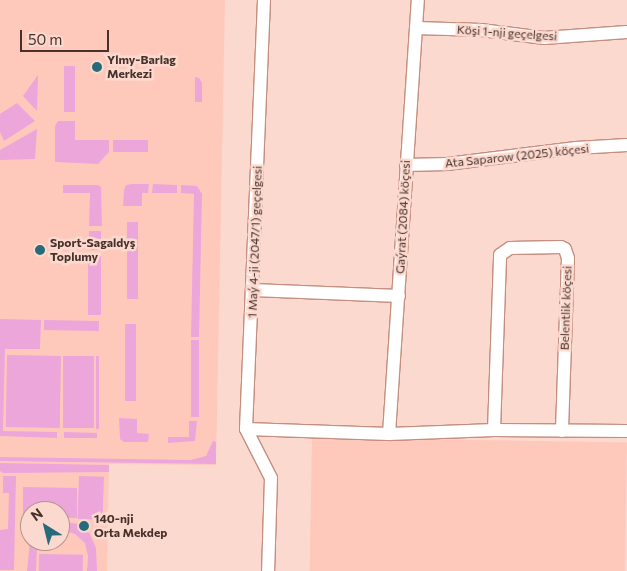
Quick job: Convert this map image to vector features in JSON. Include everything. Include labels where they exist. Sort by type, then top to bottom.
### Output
[{"type":"street","name":"1 Maý 4-ji (2047/1) geçelgesi","points":[[264,0],[246,429],[270,478],[268,571]]},
{"type":"street","name":"Gaýrat (2084) köçesi","points":[[389,434],[418,0]]},
{"type":"street","name":"Köşi 1-nji geçelgesi","points":[[416,28],[481,30],[544,38],[627,32]]},
{"type":"street","name":"Ata Saparow (2025) köçesi","points":[[406,165],[447,164],[576,148],[627,145]]},
{"type":"street","name":"Belentlik köçesi","points":[[494,430],[500,255],[510,248],[561,247],[565,249],[568,258],[562,431]]},
{"type":"street","points":[[253,290],[399,296]]},
{"type":"street","points":[[246,429],[389,434],[494,430],[627,431]]},
{"type":"shaded area","points":[[0,0],[225,0],[216,465],[109,464],[107,571],[0,571]]},
{"type":"shaded area","points":[[64,66],[75,66],[75,112],[64,112]]},
{"type":"shaded area","points":[[38,75],[37,111],[23,96]]},
{"type":"shaded area","points":[[195,77],[199,78],[202,83],[202,102],[195,102]]},
{"type":"shaded area","points":[[17,103],[35,121],[4,141],[0,132],[0,114]]},
{"type":"shaded area","points":[[58,121],[75,121],[75,140],[109,140],[109,152],[98,164],[55,162],[55,126]]},
{"type":"shaded area","points":[[37,129],[35,159],[0,160],[0,150]]},
{"type":"shaded area","points":[[113,140],[148,140],[148,152],[113,152]]},
{"type":"shaded area","points":[[149,184],[148,193],[142,193],[142,206],[123,206],[126,185]]},
{"type":"shaded area","points":[[153,184],[177,185],[177,193],[152,193]]},
{"type":"shaded area","points":[[63,185],[98,185],[101,187],[102,226],[89,226],[90,193],[63,193]]},
{"type":"shaded area","points":[[181,185],[197,186],[202,194],[199,337],[191,337],[194,194],[181,193]]},
{"type":"shaded area","points":[[127,222],[138,222],[138,299],[127,299]]},
{"type":"shaded area","points":[[89,231],[101,231],[101,250],[89,250]]},
{"type":"shaded area","points":[[88,256],[101,256],[101,315],[88,315]]},
{"type":"shaded area","points":[[0,319],[41,320],[40,349],[5,349],[3,431],[57,432],[57,438],[0,436]]},
{"type":"shaded area","points":[[44,320],[99,321],[99,331],[44,330]]},
{"type":"shaded area","points":[[125,324],[136,324],[136,401],[125,401]]},
{"type":"shaded area","points":[[191,340],[199,340],[199,417],[191,417]]},
{"type":"shaded area","points":[[7,355],[61,356],[60,428],[6,427]]},
{"type":"shaded area","points":[[63,356],[94,356],[94,428],[63,428]]},
{"type":"shaded area","points":[[96,356],[99,356],[99,429],[96,429]]},
{"type":"shaded area","points":[[119,418],[137,419],[137,433],[149,434],[148,442],[124,442],[120,439]]},
{"type":"shaded area","points":[[189,421],[197,421],[195,441],[168,443],[168,437],[189,437]]},
{"type":"shaded area","points":[[64,432],[97,433],[97,438],[64,438]]},
{"type":"shaded area","points":[[312,437],[627,442],[625,571],[310,571]]},
{"type":"shaded area","points":[[213,441],[216,442],[216,464],[0,461],[0,457],[191,460],[206,456]]},
{"type":"shaded area","points":[[0,463],[109,465],[109,472],[3,473],[0,471]]},
{"type":"shaded area","points":[[3,476],[16,476],[14,570],[0,570],[0,530],[8,529],[9,493],[3,493]]},
{"type":"shaded area","points":[[79,476],[104,477],[102,520],[77,519]]},
{"type":"shaded area","points":[[23,487],[77,488],[77,518],[70,518],[70,501],[23,501]]},
{"type":"shaded area","points":[[70,523],[78,524],[90,534],[96,548],[97,571],[87,571],[88,556],[85,543],[75,534],[70,533]]},
{"type":"shaded area","points":[[29,551],[37,551],[36,571],[27,571]]},
{"type":"shaded area","points":[[39,554],[83,555],[83,571],[39,571]]},
{"type":"place","name":"Ylmy-Barlag Merkezi","points":[[97,67]]},
{"type":"place","name":"Sport-Sagaldyş Toplumy","points":[[40,250]]},
{"type":"place","name":"140-nji Orta Mekdep","points":[[84,526]]}]
